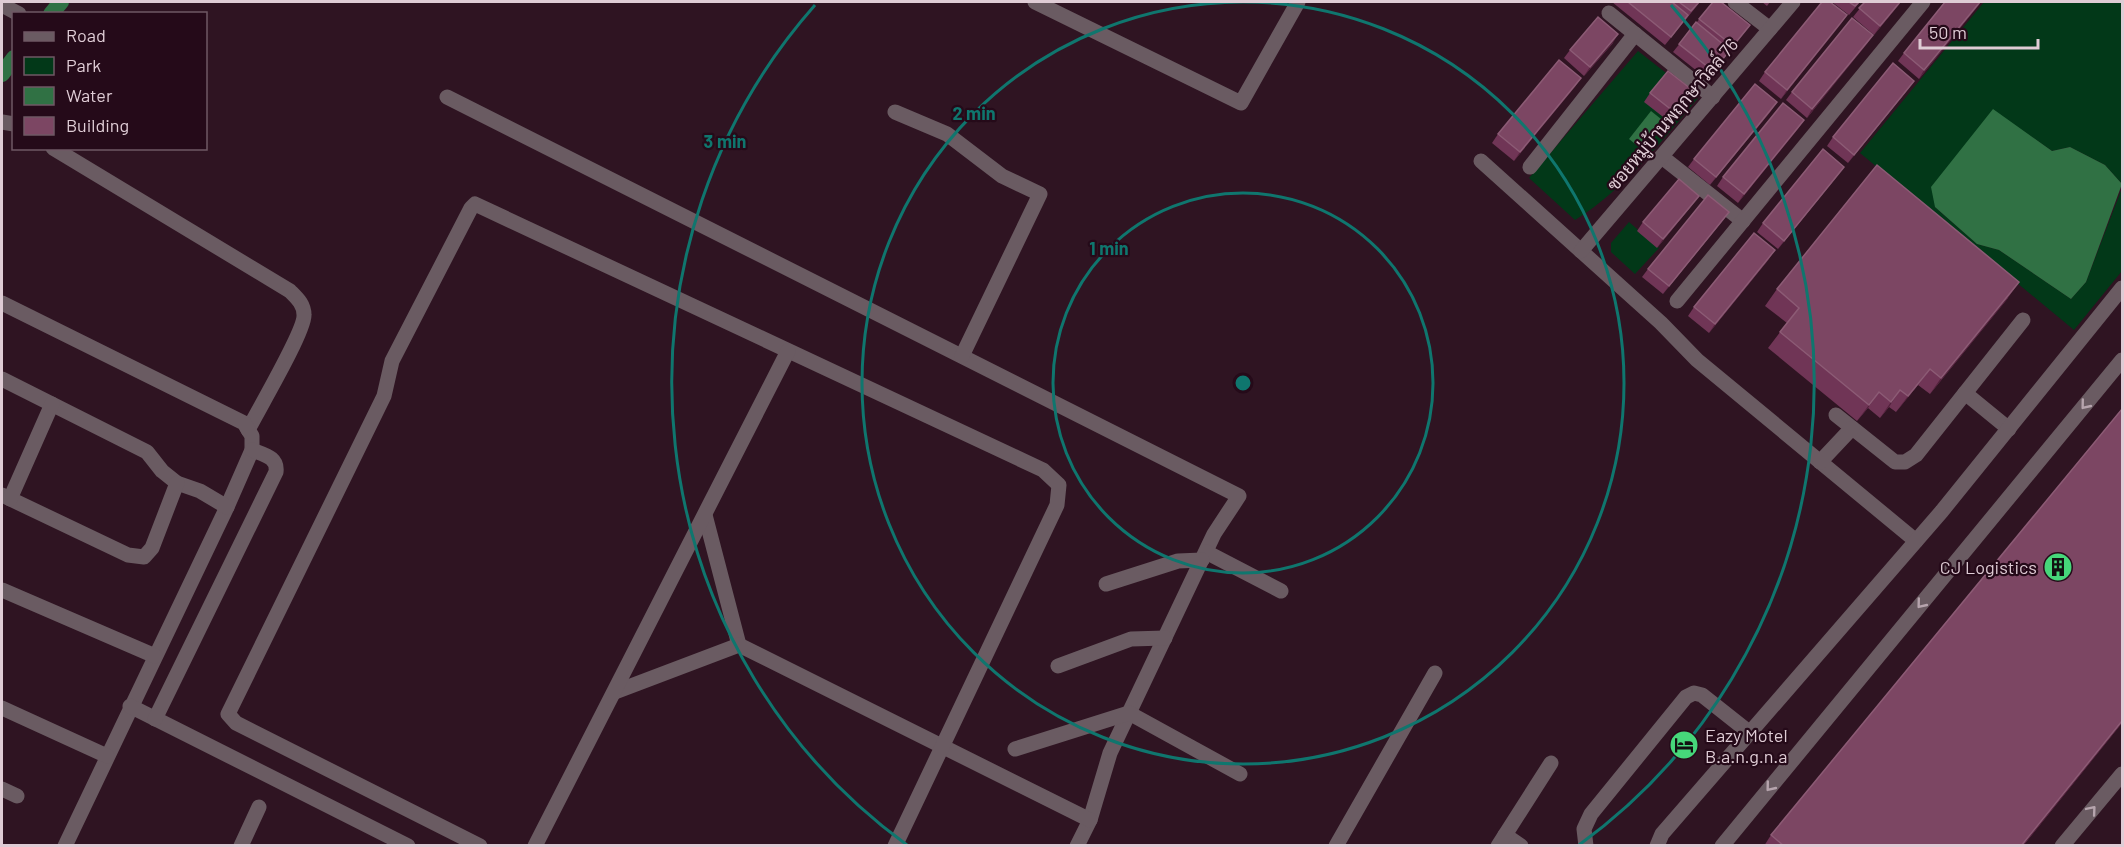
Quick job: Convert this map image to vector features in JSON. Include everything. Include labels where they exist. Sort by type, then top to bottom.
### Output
[{"type":"street","points":[[1035,2],[1240,103],[1298,2]]},
{"type":"street","points":[[1735,2],[1770,29]]},
{"type":"street","name":"ซอยหมู่บ้านพฤกษาวิลล์ 76","points":[[1581,251],[1793,2]]},
{"type":"street","points":[[1677,301],[1923,2]]},
{"type":"street","points":[[2,4],[16,12]]},
{"type":"street","points":[[1609,13],[1713,97]]},
{"type":"street","points":[[1530,167],[1635,34]]},
{"type":"street","points":[[447,97],[1239,496],[1204,556],[1110,753],[1090,820],[1077,846]]},
{"type":"street","points":[[895,112],[947,134],[1002,176],[1040,194],[962,356]]},
{"type":"street","points":[[56,150],[290,291],[302,303],[305,316],[298,335],[248,430]]},
{"type":"street","points":[[1662,157],[1743,221]]},
{"type":"street","points":[[1482,161],[1661,323],[1697,360],[1916,541]]},
{"type":"street","points":[[480,846],[236,723],[228,714],[384,396],[392,362],[471,207],[475,204],[1043,470],[1059,485],[1057,505],[895,846]]},
{"type":"street","points":[[1657,846],[1662,834],[1916,541],[2122,288]]},
{"type":"street","points":[[2,303],[244,423],[252,436],[252,450],[227,507],[65,846]]},
{"type":"street","points":[[1836,415],[1895,462],[1905,462],[1916,455],[2023,320]]},
{"type":"street","points":[[535,846],[788,351]]},
{"type":"street","points":[[1722,846],[2122,360]]},
{"type":"street","points":[[2,379],[147,452],[162,471],[177,483],[200,491],[227,507]]},
{"type":"street","points":[[1965,393],[2009,429]]},
{"type":"street","points":[[52,404],[6,497],[128,555],[144,557],[152,548],[177,483]]},
{"type":"street","points":[[1820,462],[1852,428]]},
{"type":"street","points":[[155,719],[276,472],[277,465],[273,459],[252,450]]},
{"type":"street","points":[[705,514],[739,645]]},
{"type":"street","points":[[1106,585],[1178,561],[1204,556],[1281,591]]},
{"type":"street","points":[[2,590],[155,656]]},
{"type":"street","points":[[1058,666],[1131,639],[1165,638]]},
{"type":"street","points":[[615,692],[739,645],[1090,820]]},
{"type":"street","points":[[1336,846],[1435,673]]},
{"type":"street","points":[[1586,846],[1584,830],[1591,814],[1691,694],[1702,695],[1750,733]]},
{"type":"street","points":[[130,706],[408,846]]},
{"type":"street","points":[[2,708],[107,756]]},
{"type":"street","points":[[1016,748],[1129,713],[1240,774]]},
{"type":"street","points":[[1521,846],[1501,840],[1551,763]]},
{"type":"street","points":[[2062,846],[2122,774]]},
{"type":"street","points":[[2,789],[17,796]]},
{"type":"street","points":[[241,846],[259,807]]},
{"type":"green space","points":[[1984,2],[2122,2],[2122,184],[2105,165],[2070,147],[2052,151],[1993,110],[1935,207],[1977,244],[1999,250],[2071,299],[2086,282],[2122,188],[2122,271],[2074,330],[1860,153]]},
{"type":"green space","points":[[1638,51],[1698,98],[1626,180],[1575,220],[1529,178]]},
{"type":"green space","points":[[1629,222],[1659,248],[1635,274],[1611,252],[1611,243]]},
{"type":"water","points":[[1993,109],[2052,151],[2070,147],[2105,165],[2122,184],[2086,282],[2071,299],[1999,250],[1977,244],[1935,207],[1931,187]]},
{"type":"water","points":[[1651,111],[1661,119],[1639,147],[1629,139]]},
{"type":"building","points":[[1628,2],[1672,2],[1688,15],[1671,37]]},
{"type":"building","points":[[1679,2],[1699,2],[1691,11]]},
{"type":"building","points":[[1713,2],[1721,2],[1750,25],[1733,46],[1699,19]]},
{"type":"building","points":[[1822,2],[1830,2],[1847,15],[1787,90],[1765,72]]},
{"type":"building","points":[[1865,2],[1900,2],[1880,26],[1859,8]]},
{"type":"building","points":[[1945,2],[1980,2],[1924,70],[1904,53]]},
{"type":"building","points":[[1598,17],[1618,34],[1590,67],[1570,50]]},
{"type":"building","points":[[1852,18],[1873,35],[1812,109],[1792,92]]},
{"type":"building","points":[[1696,22],[1730,50],[1713,71],[1679,44]]},
{"type":"building","points":[[1559,60],[1581,78],[1520,152],[1498,134]]},
{"type":"building","points":[[1893,63],[1914,81],[1854,155],[1833,137]]},
{"type":"building","points":[[1668,71],[1691,89],[1673,111],[1650,93]]},
{"type":"building","points":[[1755,84],[1777,102],[1716,177],[1694,159]]},
{"type":"building","points":[[1783,103],[1804,120],[1744,194],[1723,177]]},
{"type":"building","points":[[1823,149],[1844,167],[1784,241],[1763,223]]},
{"type":"building","points":[[1877,165],[2019,282],[1941,378],[1930,369],[1908,396],[1900,390],[1891,402],[1879,392],[1869,405],[1780,332],[1799,308],[1777,289]]},
{"type":"building","points":[[1679,179],[1699,196],[1663,239],[1643,222]]},
{"type":"building","points":[[1708,195],[1729,212],[1669,286],[1648,269]]},
{"type":"building","points":[[1754,233],[1775,250],[1715,324],[1694,307]]},
{"type":"building","name":"CJ Logistics","points":[[2122,409],[2122,721],[2021,846],[1784,846],[1771,835]]},
{"type":"waterway","points":[[53,12],[61,2]]},
{"type":"waterway","points":[[2,74],[12,61]]},
{"type":"place","name":"CJ Logistics","points":[[2058,567]]},
{"type":"place","name":"Eazy Motel B.a.n.g.n.a","points":[[1684,745]]}]
